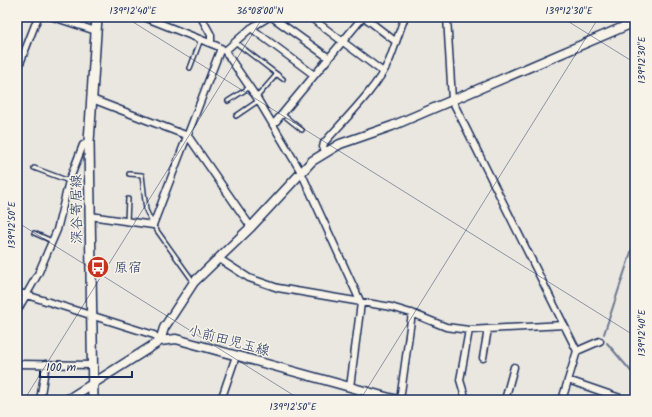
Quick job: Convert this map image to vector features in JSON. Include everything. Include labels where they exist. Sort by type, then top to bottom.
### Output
[{"type":"main road","name":"深谷寄居線","points":[[93,400],[89,142],[97,17]]},
{"type":"street","points":[[17,71],[38,17]]},
{"type":"street","points":[[53,17],[96,31]]},
{"type":"street","points":[[144,17],[153,19],[211,43],[223,50],[250,87],[301,172],[361,303],[350,387]]},
{"type":"street","points":[[201,17],[211,35],[211,43]]},
{"type":"street","points":[[90,216],[153,225],[223,50],[252,28],[271,17],[329,58]]},
{"type":"street","points":[[310,17],[383,72]]},
{"type":"street","points":[[272,125],[363,17],[395,41]]},
{"type":"street","points":[[326,152],[323,147],[324,143],[358,105],[383,72],[390,60],[404,17]]},
{"type":"street","points":[[447,17],[452,100],[577,351],[562,400]]},
{"type":"street","points":[[17,292],[154,335],[160,341],[164,328],[179,302],[194,282],[250,227],[312,161],[340,144],[392,126],[635,22]]},
{"type":"street","points":[[252,28],[314,75]]},
{"type":"street","points":[[92,98],[188,136],[250,227]]},
{"type":"street","points":[[17,311],[38,274],[62,212],[69,180],[83,145],[89,142]]},
{"type":"street","points":[[218,258],[249,278],[278,288],[390,307],[412,313],[446,327],[469,330],[564,325]]},
{"type":"street","points":[[400,400],[412,313]]},
{"type":"street","points":[[483,358],[488,329]]},
{"type":"street","points":[[466,400],[460,380],[469,330]]},
{"type":"street","name":"小前田児玉線","points":[[67,400],[160,341],[176,339],[397,400]]},
{"type":"street","points":[[577,351],[600,341]]},
{"type":"street","points":[[221,400],[236,356]]},
{"type":"street","points":[[17,364],[92,365]]},
{"type":"street","points":[[40,400],[46,364]]},
{"type":"street","points":[[505,400],[514,367]]},
{"type":"street","points":[[568,380],[626,400]]},
{"type":"street","points":[[365,400],[367,391]]},
{"type":"lane","points":[[190,68],[201,39]]},
{"type":"lane","points":[[235,42],[283,79]]},
{"type":"lane","points":[[236,116],[258,100],[277,74]]},
{"type":"lane","points":[[228,101],[250,87]]},
{"type":"lane","points":[[282,114],[302,130]]},
{"type":"lane","points":[[34,168],[69,180]]},
{"type":"lane","points":[[129,174],[142,175],[146,210],[153,225],[194,282]]},
{"type":"lane","points":[[127,222],[128,199]]},
{"type":"lane","points":[[34,233],[52,241]]},
{"type":"waterway","points":[[604,334],[635,240]]},
{"type":"waterway","points":[[607,343],[635,376]]},
{"type":"place","name":"原宿","points":[[98,267]]}]
